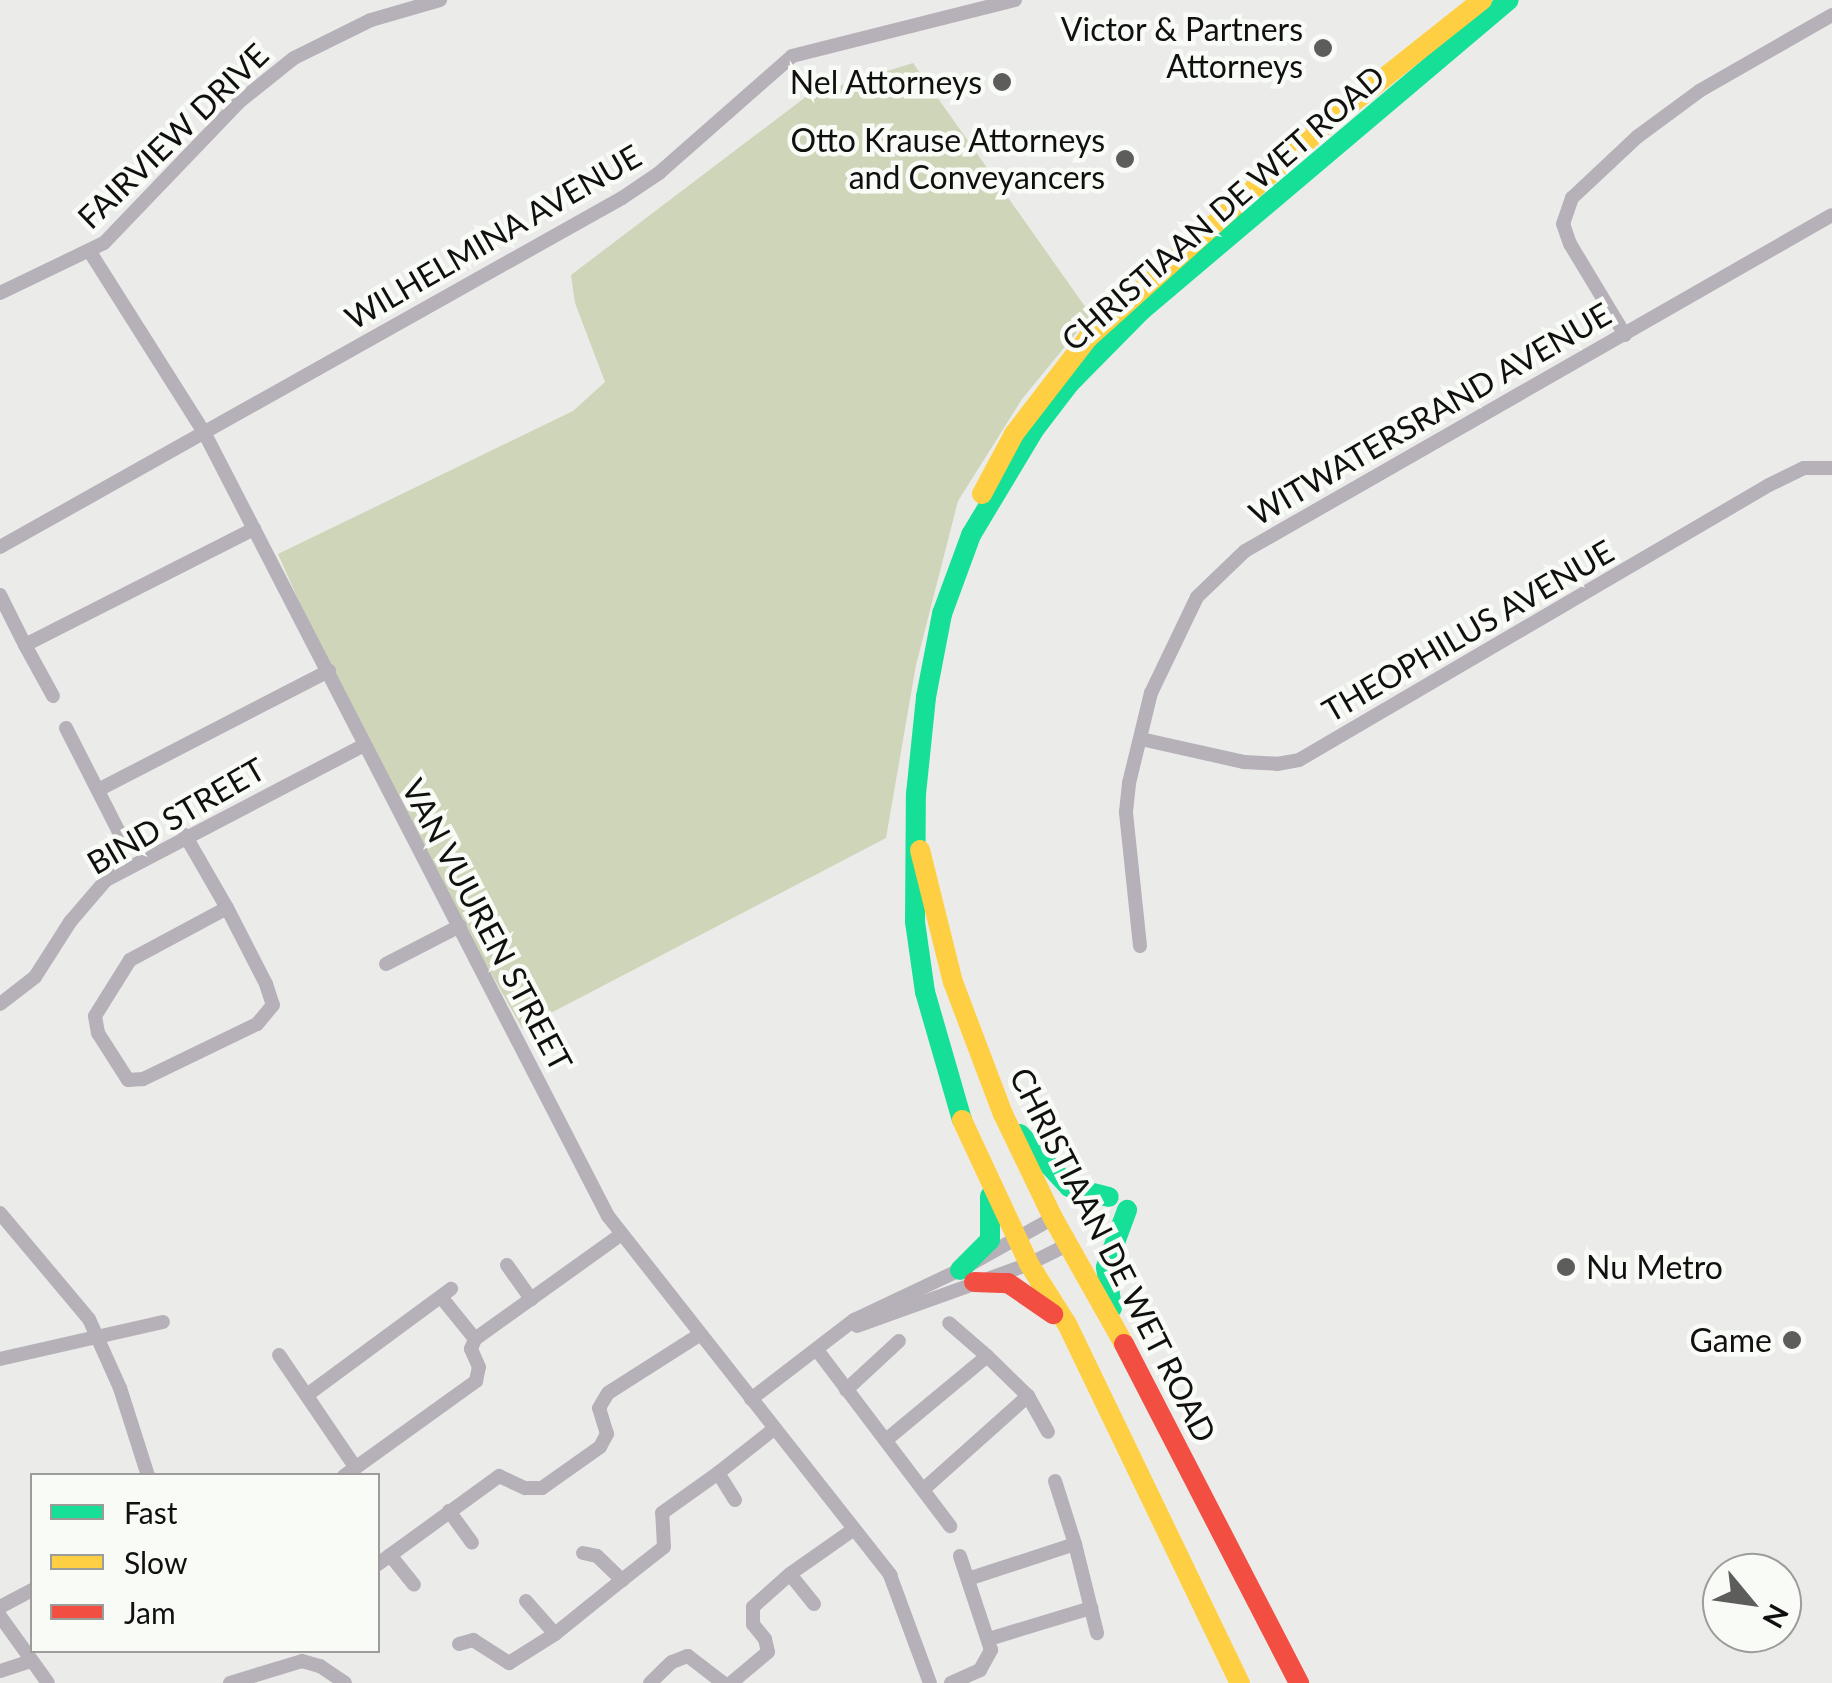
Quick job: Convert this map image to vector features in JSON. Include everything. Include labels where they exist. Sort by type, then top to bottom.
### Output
[{"type":"main road","name":"CHRISTIAAN DE WET ROAD","points":[[1240,1683],[1067,1324],[1029,1264],[960,1118],[925,992],[913,880],[921,734],[951,582],[971,534],[1034,430],[1101,347],[1496,2]]},
{"type":"main road","name":"CHRISTIAAN DE WET ROAD","points":[[916,838],[953,982],[1003,1114],[1067,1245],[1116,1328],[1299,1683]]},
{"type":"main road","points":[[1003,1114],[1060,1180],[1078,1191],[1109,1197]]},
{"type":"main road","points":[[988,1179],[994,1215],[990,1240],[967,1276],[1008,1283],[1067,1324]]},
{"type":"main road","points":[[1116,1328],[1106,1266],[1127,1210]]},
{"type":"street","name":"FAIRVIEW DRIVE","points":[[0,294],[90,252],[144,205],[268,76],[371,20],[440,0]]},
{"type":"street","name":"WILHELMINA AVENUE","points":[[0,547],[622,198],[659,172],[792,56],[988,3],[1015,0]]},
{"type":"street","points":[[1626,335],[1570,244],[1564,224],[1572,198],[1637,137],[1701,90],[1832,15]]},
{"type":"street","name":"WITWATERSRAND AVENUE","points":[[1140,946],[1126,812],[1151,693],[1177,631],[1197,597],[1245,551],[1832,215]]},
{"type":"street","name":"VAN VUUREN STREET","points":[[90,252],[205,434],[329,671],[362,746],[620,1235],[896,1583],[930,1683]]},
{"type":"street","name":"THEOPHILUS AVENUE","points":[[1141,739],[1244,762],[1277,764],[1299,760],[1804,468],[1832,468]]},
{"type":"street","points":[[26,645],[254,529]]},
{"type":"street","points":[[0,595],[54,696]]},
{"type":"street","points":[[98,790],[329,671]]},
{"type":"street","points":[[66,728],[126,844]]},
{"type":"street","name":"BIND STREET","points":[[0,1004],[34,977],[91,893],[106,880],[362,746]]},
{"type":"street","points":[[186,835],[227,908],[271,994],[270,1013],[143,1079],[128,1080],[98,1032],[95,1016],[130,960],[227,908]]},
{"type":"street","points":[[386,964],[460,926]]},
{"type":"street","points":[[0,1213],[76,1299],[131,1417],[147,1473]]},
{"type":"street","points":[[967,1276],[1053,1218]]},
{"type":"street","points":[[278,1356],[306,1395],[350,1471],[476,1381],[479,1367],[471,1353],[475,1340],[620,1235]]},
{"type":"street","points":[[751,1400],[874,1309],[967,1276],[1029,1264],[1067,1245]]},
{"type":"street","points":[[507,1266],[530,1299]]},
{"type":"street","points":[[306,1395],[446,1293],[475,1340]]},
{"type":"street","points":[[0,1359],[164,1322]]},
{"type":"street","points":[[949,1323],[1028,1396],[1048,1432]]},
{"type":"street","points":[[414,1585],[384,1559],[499,1476],[525,1488],[542,1488],[585,1458],[606,1439],[599,1408],[608,1393],[699,1335]]},
{"type":"street","points":[[846,1390],[898,1342]]},
{"type":"street","points":[[816,1350],[926,1488],[950,1526]]},
{"type":"street","points":[[886,1440],[987,1356]]},
{"type":"street","points":[[926,1488],[1028,1396]]},
{"type":"street","points":[[460,1644],[473,1640],[509,1663],[555,1634],[664,1547],[662,1514],[774,1429]]},
{"type":"street","points":[[718,1473],[735,1500]]},
{"type":"street","points":[[1055,1481],[1076,1544],[1097,1633]]},
{"type":"street","points":[[449,1511],[472,1543]]},
{"type":"street","points":[[731,1683],[768,1652],[766,1638],[754,1624],[753,1607],[790,1574],[854,1529]]},
{"type":"street","points":[[970,1578],[1076,1544]]},
{"type":"street","points":[[583,1553],[597,1556],[622,1580]]},
{"type":"street","points":[[951,1683],[980,1670],[989,1660],[989,1638],[960,1556]]},
{"type":"street","points":[[790,1574],[814,1604]]},
{"type":"street","points":[[0,1608],[30,1591]]},
{"type":"street","points":[[526,1601],[555,1634]]},
{"type":"street","points":[[989,1638],[1090,1608]]},
{"type":"street","points":[[0,1616],[48,1683]]},
{"type":"street","points":[[650,1683],[672,1662],[688,1656],[722,1683]]},
{"type":"street","points":[[230,1683],[302,1661],[320,1666],[344,1683]]},
{"type":"street","points":[[0,1671],[31,1662]]},
{"type":"green space","points":[[913,63],[1091,315],[1022,399],[958,501],[916,665],[886,838],[522,1028],[363,746],[278,554],[573,411],[605,382],[575,303],[571,275],[807,96]]},
{"type":"traffic: fast","points":[[962,1120],[925,992],[915,922],[916,794],[926,697],[942,614],[971,535],[1034,430],[1069,384],[1142,310],[1509,0]]},
{"type":"traffic: fast","points":[[1020,1134],[1069,1187],[1109,1197]]},
{"type":"traffic: fast","points":[[960,1270],[990,1240],[990,1196]]},
{"type":"traffic: fast","points":[[1112,1308],[1106,1267],[1127,1210]]},
{"type":"traffic: slow","points":[[982,494],[1014,434],[1088,338],[1327,123],[1482,0]]},
{"type":"traffic: slow","points":[[920,850],[953,982],[1003,1114],[1053,1218],[1124,1344]]},
{"type":"traffic: slow","points":[[962,1120],[1029,1264],[1067,1324],[1240,1683]]},
{"type":"traffic: jam","points":[[974,1282],[1008,1283],[1053,1314]]},
{"type":"traffic: jam","points":[[1124,1344],[1299,1683]]},
{"type":"place","name":"Victor & Partners Attorneys","points":[[1323,48]]},
{"type":"place","name":"Nel Attorneys","points":[[1002,82]]},
{"type":"place","name":"Otto Krause Attorneys and Conveyancers","points":[[1125,159]]},
{"type":"place","name":"Nu Metro","points":[[1566,1267]]},
{"type":"place","name":"Game","points":[[1792,1340]]}]
